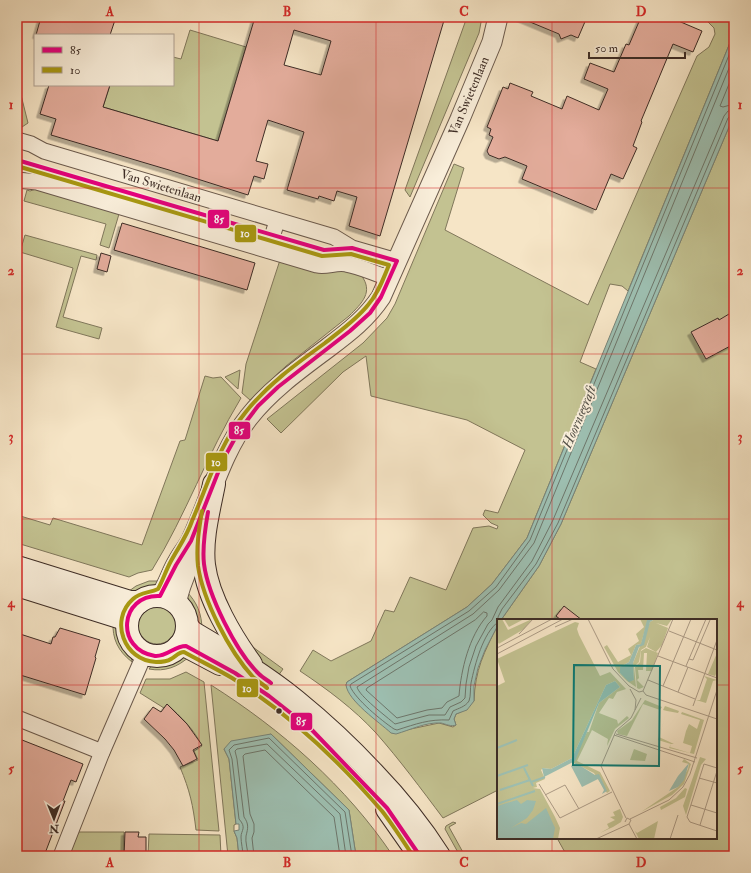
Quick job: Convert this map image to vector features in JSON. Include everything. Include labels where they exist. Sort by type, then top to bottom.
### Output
[{"type":"main road","points":[[214,484],[206,524],[204,544],[204,565],[206,577],[209,589],[234,639],[258,673]]},
{"type":"main road","points":[[17,567],[130,602],[139,602]]},
{"type":"main road","points":[[17,585],[122,618],[127,622]]},
{"type":"main road","points":[[420,856],[387,808],[343,761],[311,730],[269,696],[235,673],[186,646],[183,636],[184,612],[168,600],[148,597],[139,602],[131,611],[127,622],[130,641],[138,649],[145,653],[156,656],[170,653],[183,636],[192,632],[258,673],[295,700],[346,744],[395,796],[426,834],[439,856]]},
{"type":"street","name":"Van Swietenlaan","points":[[168,600],[178,596],[190,564],[192,539],[214,484],[236,437],[248,418],[262,401],[363,320],[374,308],[381,297],[460,119],[497,23]]},
{"type":"street","name":"Van Swietenlaan","points":[[17,140],[31,144],[44,151],[334,237],[393,270]]},
{"type":"street","points":[[17,180],[37,182],[323,266],[346,264],[393,270]]},
{"type":"street","points":[[268,250],[277,220]]},
{"type":"street","points":[[61,856],[102,752],[145,653]]},
{"type":"street","points":[[17,718],[102,752]]},
{"type":"shaded area","points":[[467,17],[482,17],[479,33],[410,197],[405,190]]},
{"type":"shaded area","points":[[703,17],[734,17],[734,33],[628,291],[622,286],[610,284],[580,362],[596,369],[527,538],[492,584],[467,607],[347,682],[346,685],[359,705],[392,733],[439,723],[453,727],[456,725],[454,719],[456,714],[461,712],[474,701],[478,670],[488,644],[497,627],[497,791],[443,818],[402,764],[368,724],[340,700],[300,671],[313,650],[331,661],[371,641],[385,610],[394,612],[410,577],[446,590],[473,528],[489,526],[497,529],[498,526],[491,523],[483,515],[485,510],[498,513],[525,450],[467,420],[371,396],[366,356],[343,372],[281,433],[267,419],[363,343],[387,318],[395,304],[454,164],[464,168],[445,230],[588,305],[697,56],[709,47],[715,34],[714,28]]},
{"type":"shaded area","points":[[190,30],[246,47],[218,141],[103,107],[110,86],[174,86],[174,57],[181,59]]},
{"type":"shaded area","points":[[17,73],[28,123],[22,127],[17,122]]},
{"type":"shaded area","points":[[734,115],[734,856],[567,856],[558,839],[717,839],[717,619],[502,619],[539,566],[561,524]]},
{"type":"shaded area","points":[[36,189],[119,214],[109,248],[100,245],[106,224],[24,201],[27,190],[30,191]]},
{"type":"shaded area","points":[[25,235],[97,255],[96,260],[81,256],[63,317],[102,328],[99,339],[56,327],[73,268],[20,252]]},
{"type":"shaded area","points":[[280,260],[336,268],[361,275],[365,281],[365,297],[349,316],[286,366],[250,400],[242,393],[246,364]]},
{"type":"shaded area","points":[[240,370],[238,389],[225,377]]},
{"type":"shaded area","points":[[205,376],[213,378],[221,377],[241,398],[152,570],[138,573],[129,577],[17,543],[17,515],[50,525],[53,518],[142,545],[180,441],[185,440]]},
{"type":"shaded area","points":[[149,581],[162,581],[145,591],[125,594],[136,586]]},
{"type":"shaded area","points":[[186,591],[193,599],[198,609],[202,630],[190,612]]},
{"type":"shaded area","points":[[153,606],[161,606],[171,611],[175,618],[175,632],[171,639],[161,644],[153,644],[143,639],[141,636],[138,629],[138,621],[143,611],[146,609]]},
{"type":"shaded area","points":[[113,621],[122,632],[124,640],[130,651],[132,662],[127,658],[117,644]]},
{"type":"shaded area","points":[[250,645],[283,669],[278,676],[250,654]]},
{"type":"shaded area","points":[[180,656],[190,656],[171,668],[160,670],[149,669],[155,664]]},
{"type":"shaded area","points":[[186,672],[204,682],[219,831],[196,830],[191,798],[180,767],[198,760],[194,751],[202,746],[199,740],[187,724],[167,704],[164,708],[140,693],[146,679],[170,679]]},
{"type":"shaded area","points":[[211,685],[263,721],[311,761],[355,806],[375,830],[393,856],[356,856],[349,810],[271,734],[224,749],[229,759],[236,824],[234,825],[234,831],[237,838],[239,856],[228,856]]},
{"type":"shaded area","points":[[453,822],[456,823],[449,827],[465,856],[460,856],[445,829],[446,826]]},
{"type":"shaded area","points":[[75,832],[124,832],[124,856],[66,856]]},
{"type":"shaded area","points":[[149,834],[220,835],[221,856],[148,856]]},
{"type":"water","name":"Hoornsegraft","points":[[734,33],[734,115],[561,524],[539,566],[502,619],[497,619],[497,627],[485,650],[478,668],[474,686],[474,701],[467,710],[456,714],[454,719],[456,725],[450,726],[435,723],[396,734],[391,733],[352,698],[346,685],[347,682],[467,607],[492,584],[527,538]]},
{"type":"water","points":[[271,734],[349,810],[356,856],[239,856],[237,838],[234,831],[239,830],[239,824],[236,824],[229,759],[224,749],[231,741]]},
{"type":"building","points":[[41,17],[116,17],[110,34],[36,34]]},
{"type":"building","points":[[255,17],[445,17],[380,236],[349,226],[357,197],[337,191],[334,201],[319,196],[318,199],[287,190],[304,132],[268,120],[256,161],[268,164],[264,179],[254,176],[248,195],[51,135],[56,119],[40,114],[49,86],[110,86],[103,107],[218,141]],"holes":[[[294,30],[331,41],[321,75],[284,65]]]},
{"type":"building","points":[[518,17],[587,17],[578,38],[571,35],[561,39],[559,34]]},
{"type":"building","points":[[641,17],[669,17],[702,31],[693,52],[673,44],[641,121],[642,122],[633,146],[637,148],[623,179],[611,174],[596,210],[522,179],[527,166],[505,157],[499,159],[489,155],[487,151],[493,137],[489,135],[491,129],[487,127],[503,87],[508,89],[510,83],[533,92],[531,96],[562,109],[567,96],[599,110],[608,89],[584,79],[590,63],[614,72],[626,44],[629,45]]},
{"type":"building","points":[[122,223],[255,263],[247,290],[114,250]]},
{"type":"building","points":[[101,253],[111,256],[107,272],[97,269]]},
{"type":"building","points":[[729,314],[734,324],[734,344],[706,359],[691,332]]},
{"type":"building","points":[[564,606],[581,619],[560,619],[556,616]]},
{"type":"building","points":[[60,628],[100,640],[85,695],[17,674],[17,633],[51,644],[53,637],[55,637]]},
{"type":"building","points":[[167,704],[187,724],[202,745],[193,750],[197,759],[183,766],[174,750],[165,739],[144,719],[153,707],[161,712]]},
{"type":"building","points":[[17,738],[83,764],[76,782],[71,780],[63,801],[65,801],[44,856],[17,856]]},
{"type":"building","points":[[125,832],[139,832],[138,837],[146,837],[146,856],[124,856]]},
{"type":"transit line","name":"85","points":[[17,160],[324,250],[352,248],[397,261],[381,297],[370,313],[350,331],[278,387],[258,406],[239,431],[223,460],[191,541],[176,565],[160,596],[146,598],[136,604],[130,613],[127,623],[128,634],[133,644],[142,652],[159,656],[182,646],[186,646],[235,673],[269,696],[311,729],[387,808],[420,856]]},
{"type":"transit line","name":"10","points":[[17,166],[322,256],[351,254],[389,265],[372,301],[342,330],[272,384],[236,425],[221,451],[188,532],[169,564],[158,589],[139,595],[133,599],[126,608],[122,618],[121,628],[128,647],[136,655],[145,660],[156,662],[166,661],[179,653],[184,652],[232,678],[293,722],[366,792],[386,816],[413,856]]},
{"type":"transit line","name":"10","points":[[202,511],[197,559],[205,594],[218,624],[235,653],[253,677],[267,688]]},
{"type":"transit line","name":"85","points":[[208,512],[203,558],[211,591],[224,622],[241,652],[259,674],[271,683]]}]
